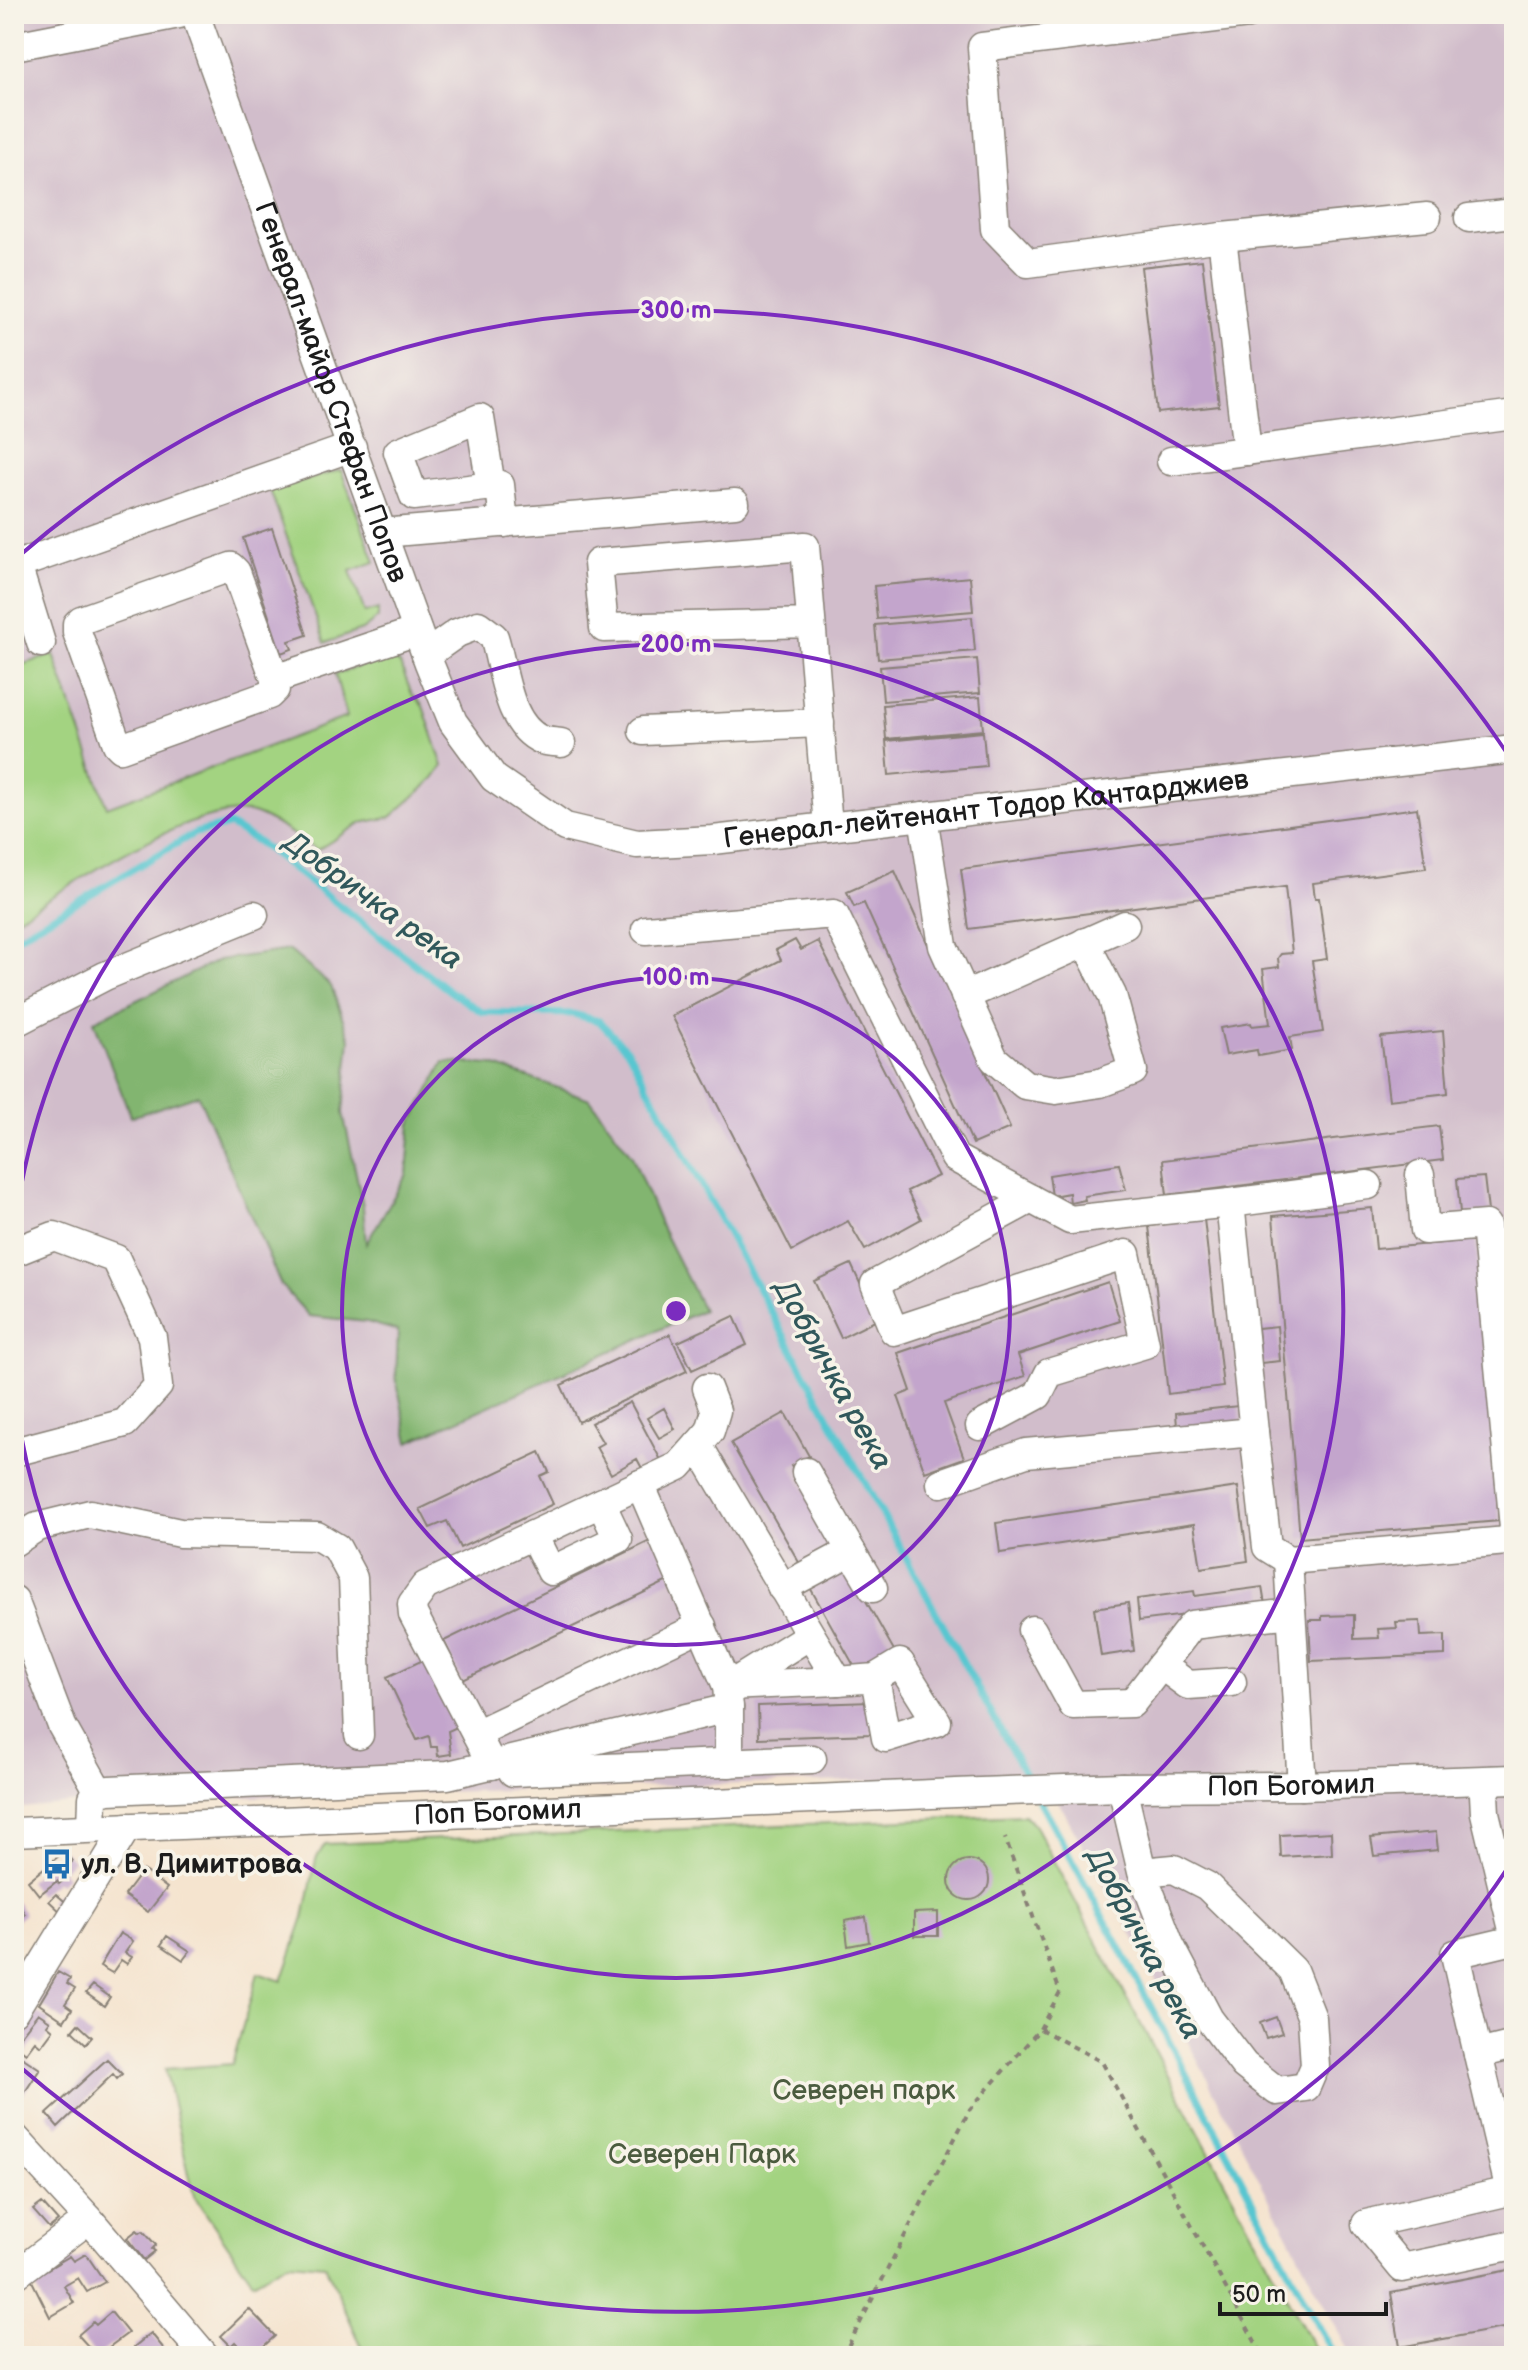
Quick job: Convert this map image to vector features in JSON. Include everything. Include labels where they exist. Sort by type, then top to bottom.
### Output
[{"type":"street","points":[[14,46],[179,14]]},
{"type":"street","name":"Генерал-майор Стефан Попов","points":[[195,14],[421,643],[453,722],[482,761]]},
{"type":"street","points":[[1248,14],[982,47],[995,229],[1028,263],[1222,237],[1427,217]]},
{"type":"street","points":[[1469,218],[1514,213]]},
{"type":"street","points":[[1222,237],[1247,451]]},
{"type":"street","points":[[1171,461],[1514,415]]},
{"type":"street","points":[[41,643],[16,565],[352,447]]},
{"type":"street","points":[[491,486],[500,485],[504,523]]},
{"type":"street","points":[[382,533],[735,503]]},
{"type":"street","points":[[811,623],[604,628],[598,563],[805,546],[828,827]]},
{"type":"street","points":[[231,567],[236,572],[275,679],[275,689],[269,695],[121,748],[77,632],[77,624],[231,567]]},
{"type":"street","points":[[275,679],[421,643],[478,625],[494,637],[507,694],[518,719],[541,740],[561,743]]},
{"type":"street","points":[[643,731],[820,723]]},
{"type":"street","name":"Генерал-лейтенант Тодор Кантарджиев","points":[[482,761],[494,778],[565,827],[637,844],[713,840],[1514,749]]},
{"type":"street","points":[[923,816],[943,946],[994,1059],[1025,1085],[1056,1090],[1100,1083],[1133,1071],[1112,995],[1085,942]]},
{"type":"street","points":[[646,930],[834,914],[955,1158],[1126,1254],[1145,1344],[1049,1373],[1038,1395],[980,1426]]},
{"type":"street","points":[[14,1023],[105,976],[254,915]]},
{"type":"street","points":[[965,996],[1125,925]]},
{"type":"street","points":[[1230,1203],[1267,1547],[1288,1560],[1507,1541],[1514,1529],[1486,1225],[1425,1230],[1420,1175]]},
{"type":"street","points":[[1070,1220],[1368,1185]]},
{"type":"street","points":[[1031,1199],[875,1284],[894,1331],[1126,1254]]},
{"type":"street","points":[[14,1252],[54,1236],[116,1259],[152,1337],[158,1386],[125,1423],[14,1452]]},
{"type":"street","points":[[492,1765],[413,1614],[412,1604],[425,1586],[679,1466],[710,1431],[716,1411],[707,1388]]},
{"type":"street","points":[[941,1483],[1026,1453],[1254,1432]]},
{"type":"street","points":[[698,1445],[838,1681]]},
{"type":"street","points":[[806,1472],[873,1588]]},
{"type":"street","points":[[640,1484],[702,1626],[728,1697],[729,1763]]},
{"type":"street","points":[[533,1535],[551,1571],[618,1539],[601,1503]]},
{"type":"street","points":[[14,1542],[37,1527],[90,1514],[180,1533],[317,1536],[337,1548],[353,1578],[359,1735]]},
{"type":"street","points":[[782,1588],[851,1551]]},
{"type":"street","points":[[1288,1560],[1302,1786]]},
{"type":"street","points":[[14,1600],[62,1726],[99,1792]]},
{"type":"street","points":[[1032,1630],[1073,1705],[1132,1703],[1192,1625],[1291,1613]]},
{"type":"street","points":[[476,1734],[702,1626]]},
{"type":"street","points":[[728,1697],[810,1635]]},
{"type":"street","points":[[1161,1665],[1188,1685],[1232,1682]]},
{"type":"street","points":[[448,1775],[728,1697],[875,1678]]},
{"type":"street","points":[[92,1828],[93,1798],[99,1792],[812,1759]]},
{"type":"street","points":[[1503,1779],[1484,1794],[1485,1813],[1514,1937],[1455,1954],[1512,2201],[1366,2224],[1402,2268],[1514,2245]]},
{"type":"street","name":"Поп Богомил","points":[[15,1829],[1122,1787],[1302,1786],[1503,1779]]},
{"type":"street","points":[[1455,1781],[1514,1839]]},
{"type":"street","points":[[1122,1787],[1142,1872],[1170,1945],[1209,2019],[1244,2065],[1277,2091],[1306,2087],[1315,2066],[1312,2018],[1293,1970],[1207,1886],[1174,1869],[1142,1872]]},
{"type":"street","points":[[14,2011],[127,1827]]},
{"type":"street","points":[[1478,2054],[1514,2045]]},
{"type":"street","points":[[14,2137],[89,2219],[205,2356]]},
{"type":"street","points":[[14,2276],[89,2219]]},
{"type":"path","points":[[843,2356],[970,2109],[1040,2029],[1060,1992],[1005,1838]]},
{"type":"path","points":[[1040,2029],[1102,2062],[1263,2356]]},
{"type":"path","points":[[849,2347],[852,2356]]},
{"type":"shaded area","points":[[14,14],[1514,14],[1514,2356],[1351,2356],[1133,1936],[1044,1776],[208,1798],[69,1803],[14,1809]]},
{"type":"green space","points":[[341,470],[375,562],[350,571],[365,613],[378,609],[378,618],[362,630],[325,643],[270,490]]},
{"type":"green space","points":[[54,655],[107,807],[347,717],[335,674],[387,658],[400,664],[412,694],[423,706],[443,766],[434,779],[391,817],[361,823],[317,850],[254,813],[220,814],[190,823],[127,852],[14,920],[14,667]]},
{"type":"green space","points":[[289,950],[331,986],[350,1039],[343,1113],[363,1206],[366,1244],[407,1174],[411,1124],[444,1062],[493,1065],[590,1099],[632,1156],[661,1227],[703,1310],[409,1442],[396,1378],[398,1331],[367,1322],[309,1316],[281,1285],[198,1095],[131,1117],[94,1021],[219,960]]},
{"type":"green space","name":"Северен Парк","points":[[1024,1815],[1035,1826],[1318,2356],[366,2356],[325,2265],[288,2262],[253,2282],[194,2196],[165,2069],[232,2064],[258,1973],[282,1981],[304,1917],[316,1859],[325,1844]]},
{"type":"building","points":[[1202,260],[1219,406],[1158,413],[1141,267]]},
{"type":"building","points":[[272,528],[307,635],[289,641],[292,649],[281,653],[243,538]]},
{"type":"building","points":[[970,577],[973,611],[877,619],[874,586]]},
{"type":"building","points":[[972,617],[975,651],[878,659],[875,625]]},
{"type":"building","points":[[977,659],[980,693],[883,701],[880,667]]},
{"type":"building","points":[[980,697],[983,730],[886,739],[883,705]]},
{"type":"building","points":[[983,732],[986,766],[889,775],[886,741]]},
{"type":"building","points":[[1417,808],[1426,868],[1313,883],[1315,898],[1319,898],[1327,959],[1312,961],[1323,1032],[1290,1037],[1292,1050],[1258,1056],[1257,1050],[1226,1055],[1220,1028],[1251,1023],[1252,1026],[1270,1024],[1263,969],[1279,967],[1281,954],[1292,953],[1285,887],[969,929],[961,869]]},
{"type":"building","points":[[895,871],[1010,1128],[973,1144],[864,903],[854,907],[847,892]]},
{"type":"building","points":[[795,940],[801,950],[818,941],[938,1176],[907,1191],[921,1219],[865,1250],[848,1221],[792,1251],[672,1016],[781,960],[776,950]]},
{"type":"building","points":[[1443,1031],[1448,1093],[1389,1100],[1381,1037]]},
{"type":"building","points":[[1439,1126],[1443,1160],[1167,1195],[1163,1160]]},
{"type":"building","points":[[1119,1164],[1126,1190],[1084,1196],[1085,1200],[1070,1203],[1069,1193],[1052,1196],[1049,1175]]},
{"type":"building","points":[[1484,1177],[1488,1211],[1460,1213],[1457,1179]]},
{"type":"building","points":[[1372,1208],[1376,1249],[1475,1240],[1499,1521],[1300,1538],[1273,1216]]},
{"type":"building","points":[[1204,1219],[1223,1387],[1168,1394],[1149,1226]]},
{"type":"building","points":[[851,1264],[877,1320],[841,1338],[814,1281]]},
{"type":"building","points":[[1108,1282],[1120,1321],[1018,1355],[1025,1376],[944,1403],[964,1458],[925,1472],[898,1396],[911,1391],[898,1353]]},
{"type":"building","points":[[734,1316],[747,1345],[692,1370],[678,1342]]},
{"type":"building","points":[[1277,1326],[1280,1361],[1261,1363],[1258,1328]]},
{"type":"building","points":[[670,1334],[687,1371],[578,1422],[561,1385]]},
{"type":"building","points":[[630,1402],[662,1462],[644,1472],[637,1459],[611,1474],[596,1447],[603,1443],[591,1423]]},
{"type":"building","points":[[1238,1406],[1240,1420],[1177,1427],[1176,1413]]},
{"type":"building","points":[[664,1408],[675,1429],[659,1438],[647,1418]]},
{"type":"building","points":[[785,1413],[809,1456],[791,1466],[836,1547],[801,1566],[731,1443]]},
{"type":"building","points":[[540,1452],[549,1472],[540,1476],[553,1504],[460,1548],[447,1521],[430,1528],[420,1509]]},
{"type":"building","points":[[1238,1487],[1248,1561],[1201,1568],[1194,1524],[1000,1553],[996,1523]]},
{"type":"building","points":[[654,1539],[672,1579],[463,1680],[444,1641]]},
{"type":"building","points":[[845,1564],[895,1652],[858,1673],[808,1584]]},
{"type":"building","points":[[1262,1587],[1265,1605],[1139,1621],[1137,1599],[1194,1591],[1195,1596]]},
{"type":"building","points":[[1128,1603],[1134,1651],[1101,1656],[1094,1608]]},
{"type":"building","points":[[1354,1615],[1354,1639],[1379,1638],[1378,1629],[1397,1628],[1396,1622],[1420,1621],[1421,1636],[1445,1635],[1445,1655],[1311,1661],[1309,1620],[1322,1620],[1322,1616]]},
{"type":"building","points":[[425,1659],[457,1727],[448,1731],[451,1754],[438,1756],[437,1747],[431,1747],[429,1736],[417,1740],[387,1677]]},
{"type":"building","points":[[871,1702],[871,1734],[759,1738],[758,1706]]},
{"type":"building","points":[[1331,1832],[1332,1854],[1281,1857],[1280,1835]]},
{"type":"building","points":[[1436,1832],[1438,1850],[1374,1856],[1371,1838]]},
{"type":"building","points":[[65,1851],[73,1861],[62,1870],[67,1877],[39,1895],[28,1881]]},
{"type":"building","points":[[969,1860],[983,1866],[989,1880],[983,1894],[969,1900],[955,1894],[949,1880],[955,1866]]},
{"type":"building","points":[[143,1870],[167,1888],[148,1912],[124,1895]]},
{"type":"building","points":[[56,1894],[70,1906],[64,1915],[49,1901]]},
{"type":"building","points":[[16,1901],[25,1914],[14,1923],[14,1903]]},
{"type":"building","points":[[938,1912],[938,1936],[914,1936],[914,1913]]},
{"type":"building","points":[[866,1917],[869,1942],[848,1946],[845,1921]]},
{"type":"building","points":[[120,1933],[133,1941],[125,1953],[132,1957],[127,1964],[121,1960],[112,1973],[100,1966]]},
{"type":"building","points":[[167,1936],[190,1951],[183,1960],[161,1945]]},
{"type":"building","points":[[58,1972],[70,1979],[67,1984],[75,1989],[65,2004],[72,2009],[64,2021],[39,2004]]},
{"type":"building","points":[[93,1985],[110,1997],[104,2006],[86,1993]]},
{"type":"building","points":[[38,2013],[50,2021],[47,2025],[53,2030],[41,2046],[35,2041],[26,2053],[14,2044]]},
{"type":"building","points":[[1276,2017],[1282,2033],[1266,2038],[1260,2023]]},
{"type":"building","points":[[78,2024],[92,2037],[86,2044],[72,2031]]},
{"type":"building","points":[[14,2052],[40,2069],[21,2098],[14,2094]]},
{"type":"building","points":[[107,2059],[122,2074],[117,2079],[113,2074],[58,2127],[47,2114]]},
{"type":"building","points":[[42,2203],[58,2221],[49,2228],[33,2210]]},
{"type":"building","points":[[137,2230],[140,2233],[143,2231],[156,2245],[152,2249],[155,2251],[144,2260],[127,2238]]},
{"type":"building","points":[[86,2254],[105,2282],[87,2292],[78,2278],[64,2286],[74,2303],[50,2317],[31,2279],[70,2256],[74,2261]]},
{"type":"building","points":[[1509,2270],[1514,2293],[1514,2326],[1400,2347],[1391,2293]]},
{"type":"building","points":[[249,2309],[275,2336],[255,2354],[249,2347],[244,2351],[235,2342],[231,2346],[221,2336]]},
{"type":"building","points":[[111,2312],[128,2333],[97,2356],[78,2335]]},
{"type":"building","points":[[151,2333],[164,2349],[156,2356],[141,2356],[134,2347]]},
{"type":"waterway","name":"Добричка река","points":[[14,939],[195,833],[229,825],[258,842],[451,992],[482,1012],[573,1014],[599,1021],[628,1051],[1029,1782]]},
{"type":"waterway","name":"Добричка река","points":[[1037,1796],[1334,2356]]},
{"type":"place","name":"ул. В. Димитрова","points":[[57,1864]]},
{"type":"park label","name":"Северен парк","points":[[864,2090]]}]
